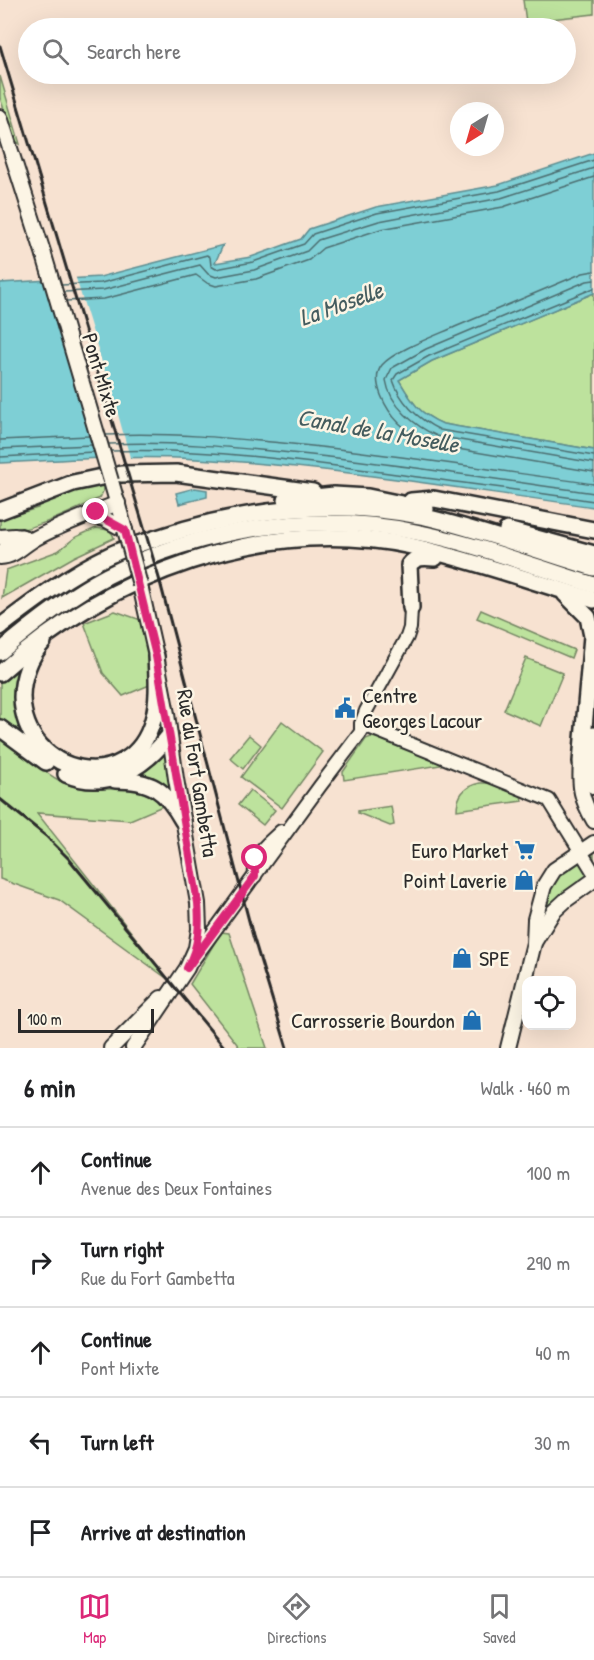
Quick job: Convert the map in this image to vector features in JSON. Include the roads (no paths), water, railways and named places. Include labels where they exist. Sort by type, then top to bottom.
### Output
[{"type":"highway","points":[[0,511],[74,483],[114,477],[176,473],[402,502],[594,554]]},
{"type":"highway","points":[[0,627],[52,589],[111,554],[126,542],[153,530],[188,518],[245,506],[334,495]]},
{"type":"highway","points":[[402,502],[419,499],[434,500],[594,530]]},
{"type":"highway","points":[[111,554],[186,528],[227,518],[271,511],[328,507],[366,509],[423,517],[491,535],[594,568]]},
{"type":"highway","points":[[0,652],[62,604],[107,576],[185,545],[226,534],[272,526],[309,523],[350,524],[414,532],[483,549],[594,585]]},
{"type":"highway","points":[[0,673],[23,652],[57,627],[117,591],[155,574],[220,551],[310,537],[351,538],[409,546],[461,559],[594,600]]},
{"type":"highway","points":[[0,555],[28,538]]},
{"type":"highway","points":[[411,608],[408,572],[412,560],[419,557],[461,559]]},
{"type":"highway","points":[[561,590],[588,618],[592,636],[581,762]]},
{"type":"highway","points":[[57,627],[39,646],[27,668],[22,688],[22,705],[26,723],[34,738],[52,757],[76,768],[96,770],[112,766],[135,752],[147,737],[154,720],[157,695],[156,656]]},
{"type":"highway","points":[[0,728],[53,768],[70,776],[145,782],[162,791],[183,820]]},
{"type":"highway","points":[[594,735],[591,776],[594,786]]},
{"type":"highway","points":[[100,780],[118,776],[146,762],[169,736]]},
{"type":"main road","name":"Pont Mixte","points":[[0,117],[21,177],[114,477],[118,504],[140,585]]},
{"type":"main road","points":[[0,537],[28,538],[118,504]]},
{"type":"main road","points":[[89,515],[105,519],[125,530]]},
{"type":"main road","name":"Rue du Fort Gambetta","points":[[140,585],[167,714],[199,914],[196,948],[184,974]]},
{"type":"main road","points":[[581,762],[580,791],[583,802],[594,821]]},
{"type":"main road","points":[[508,1048],[534,943],[541,893],[554,870],[594,843]]},
{"type":"main road","points":[[534,943],[554,912],[566,900],[594,880]]},
{"type":"main road","points":[[111,1048],[184,974]]},
{"type":"main road","points":[[133,1048],[184,974]]},
{"type":"street","points":[[184,974],[361,732],[361,724],[366,711],[407,637],[411,608]]},
{"type":"street","points":[[361,724],[549,800],[594,873]]},
{"type":"water","points":[[594,153],[594,293],[432,361],[399,380],[416,406],[427,416],[443,424],[594,450],[594,507],[395,479],[246,462],[98,458],[0,463],[0,283],[100,277],[223,245],[215,263],[251,257],[301,239],[309,229],[376,207],[498,185]]},
{"type":"water","points":[[195,488],[207,490],[207,497],[179,504],[176,493]]},
{"type":"railway","points":[[0,46],[159,578],[253,936],[287,1048]]},
{"type":"railway","points":[[0,799],[46,836],[69,859],[225,1048]]},
{"type":"place","name":"Centre Georges Lacour","points":[[345,708]]},
{"type":"place","name":"Euro Market","points":[[525,850]]},
{"type":"place","name":"Point Laverie","points":[[524,880]]},
{"type":"place","name":"SPE","points":[[462,958]]},
{"type":"place","name":"Carrosserie Bourdon","points":[[472,1020]]},
{"type":"water label","name":"La Moselle","points":[[341,304]]},
{"type":"water label","name":"Canal de la Moselle","points":[[378,431]]}]
